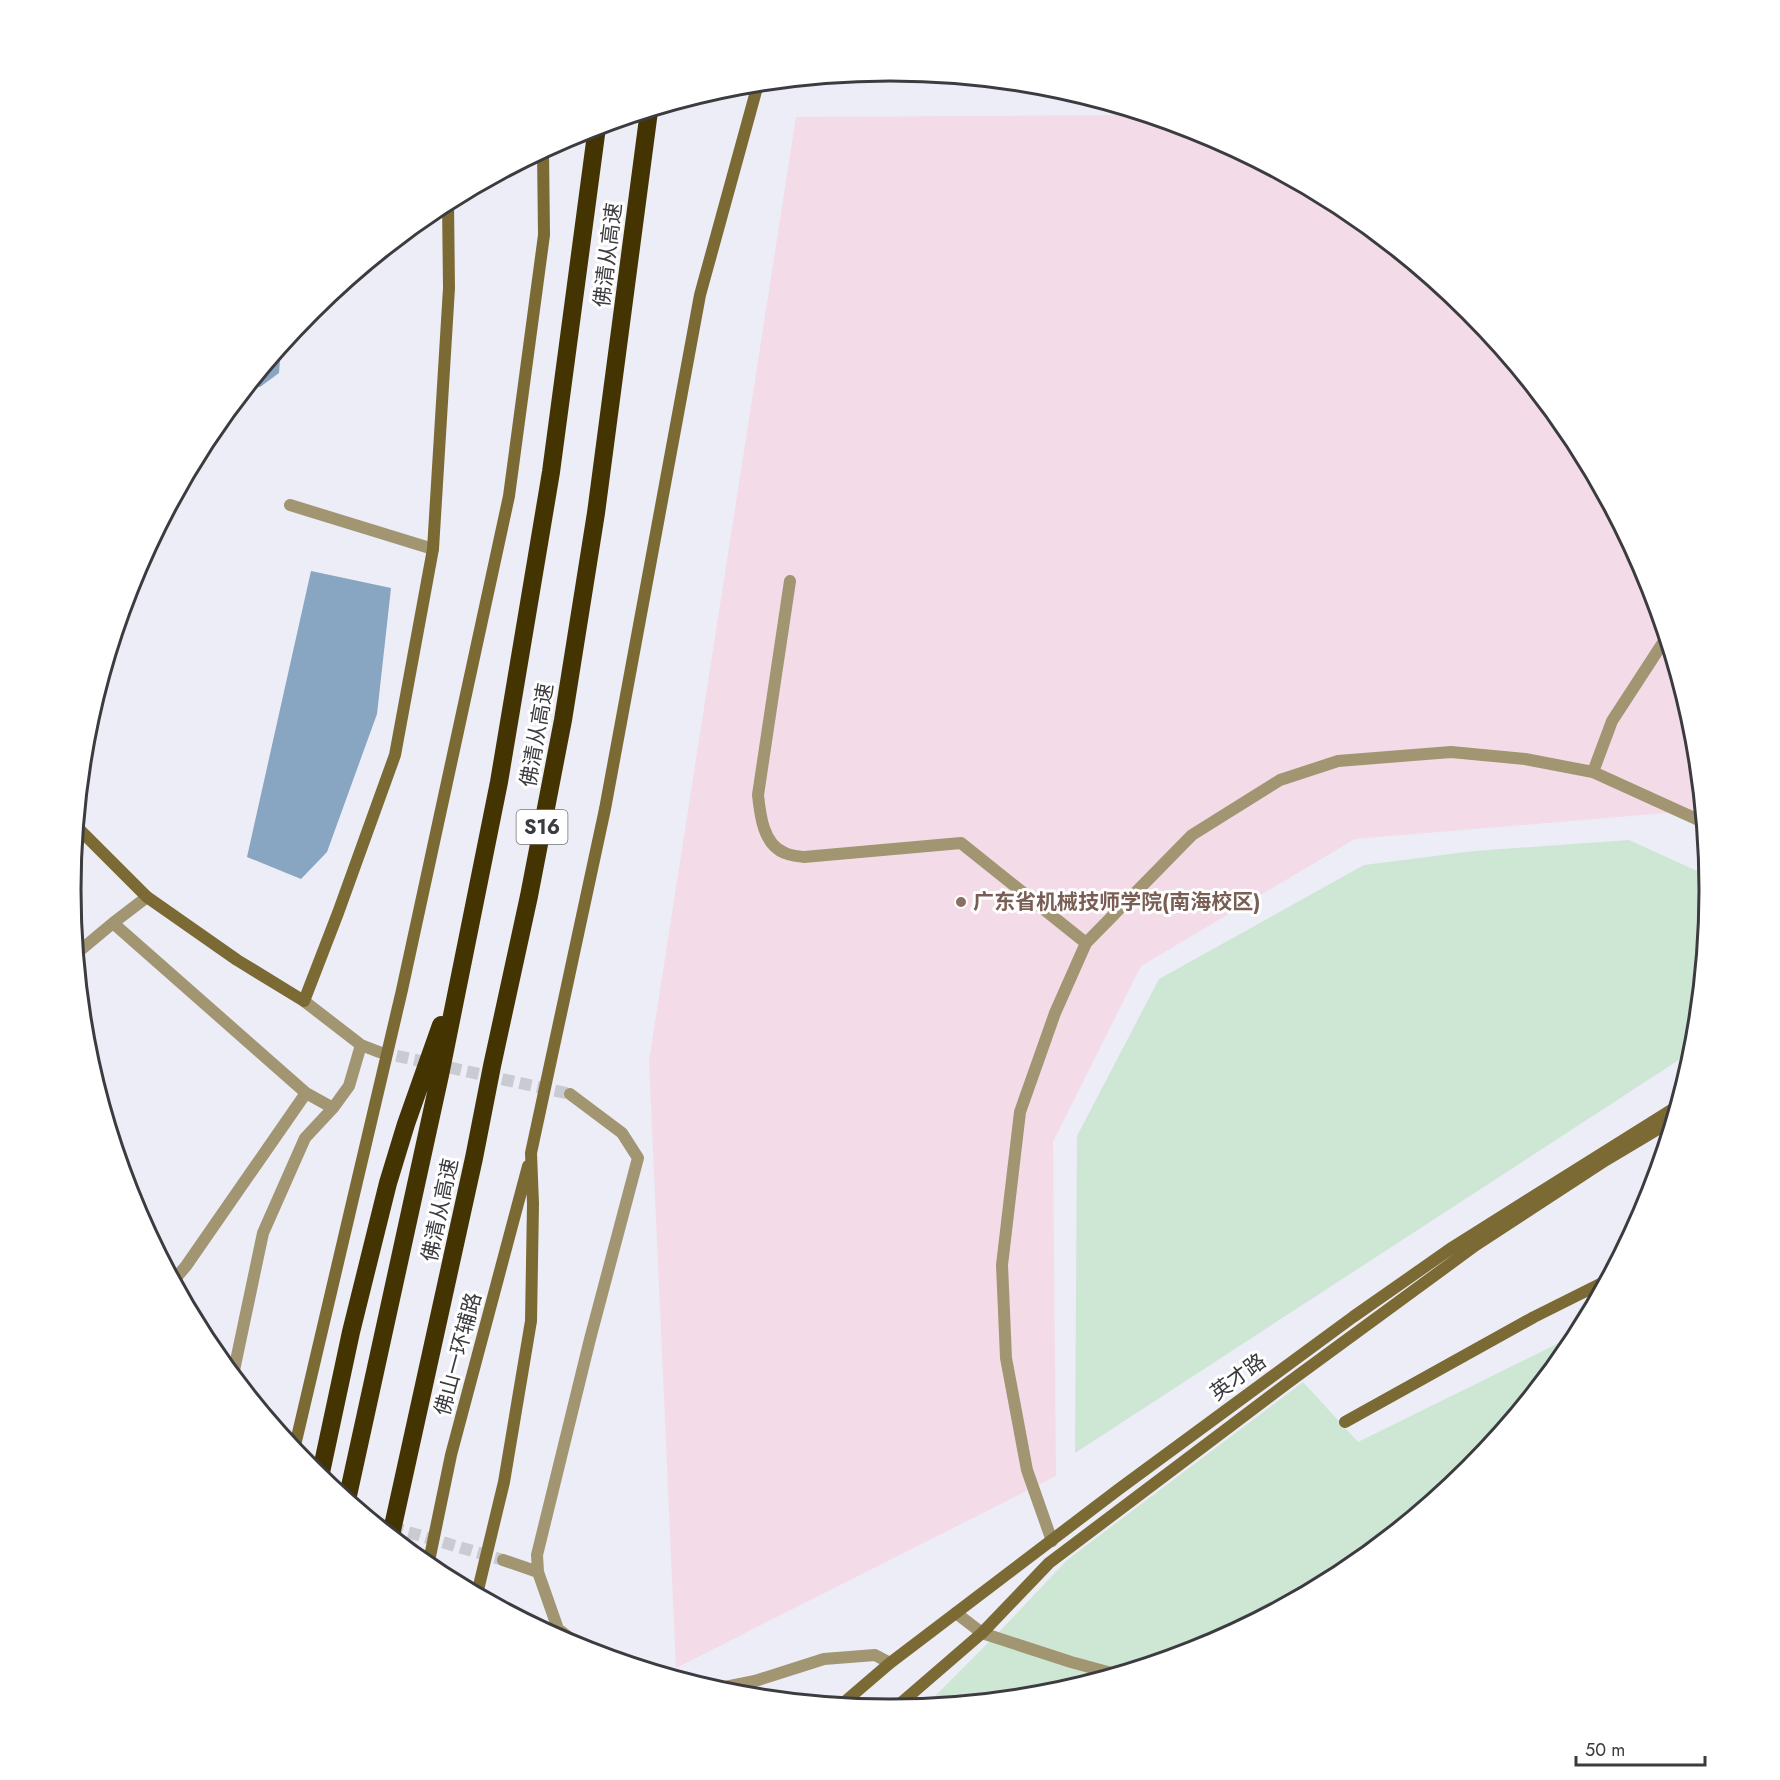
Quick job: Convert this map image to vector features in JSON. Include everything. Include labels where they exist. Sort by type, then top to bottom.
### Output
[{"type":"highway","name":"佛清从高速","points":[[393,1528],[474,1158],[563,720],[596,513],[648,119]]},
{"type":"highway","name":"佛清从高速","points":[[349,1491],[463,961],[501,770],[551,472],[596,137]]},
{"type":"highway","points":[[322,1466],[351,1332],[388,1183],[406,1124],[463,961]]},
{"type":"main road","points":[[479,1587],[504,1482],[531,1321],[533,1204],[531,1153],[605,809],[700,295],[756,93]]},
{"type":"main road","points":[[297,1439],[402,990],[509,496],[544,235],[543,159]]},
{"type":"main road","points":[[83,833],[147,897],[237,960],[303,1001],[338,913],[395,755],[433,549],[449,288],[448,213]]},
{"type":"main road","name":"英才路","points":[[850,1697],[890,1663],[1269,1378],[1444,1254],[1667,1113]]},
{"type":"main road","name":"英才路","points":[[906,1698],[982,1633],[1049,1563],[1288,1382],[1476,1245],[1663,1125]]},
{"type":"main road","name":"佛山一环辅路","points":[[430,1555],[451,1455],[531,1153]]},
{"type":"main road","points":[[1345,1422],[1534,1317],[1596,1286]]},
{"type":"street","points":[[290,506],[433,549]]},
{"type":"street","points":[[790,581],[758,795],[761,820],[770,841],[783,853],[804,857],[960,843],[1086,943]]},
{"type":"street","points":[[1593,772],[1612,721],[1661,646]]},
{"type":"street","points":[[1052,1541],[1027,1470],[1006,1358],[1002,1265],[1020,1112],[1055,1013],[1086,943],[1192,835],[1280,780],[1338,761],[1451,752],[1525,759],[1593,772],[1695,818]]},
{"type":"street","points":[[83,948],[147,897]]},
{"type":"street","points":[[113,923],[306,1093],[333,1108]]},
{"type":"street","points":[[303,1001],[361,1045],[379,1052]]},
{"type":"street","points":[[235,1364],[263,1233],[305,1138],[350,1086],[361,1045]]},
{"type":"street","points":[[179,1275],[306,1093]]},
{"type":"street","points":[[557,1627],[538,1572],[537,1555],[590,1339],[639,1158],[622,1133],[570,1094]]},
{"type":"street","points":[[503,1560],[538,1572]]},
{"type":"street","points":[[956,1613],[982,1633],[1101,1670]]},
{"type":"street","points":[[739,1684],[824,1659],[875,1655],[890,1663]]},
{"type":"shaded area","name":"广东省机械技师学院(南海校区)","points":[[1120,115],[1200,143],[1248,164],[1295,189],[1382,248],[1462,318],[1498,357],[1563,441],[1591,486],[1616,532],[1656,630],[1683,732],[1695,811],[1355,839],[1141,966],[1053,1142],[1056,1476],[676,1668],[649,1061],[796,117]]},
{"type":"green space","points":[[1629,840],[1698,872],[1697,943],[1692,996],[1680,1059],[1075,1453],[1077,1136],[1159,979],[1364,865],[1474,851]]},
{"type":"green space","points":[[1561,1342],[1532,1382],[1462,1462],[1382,1532],[1339,1563],[1294,1591],[1248,1616],[1150,1656],[1048,1683],[996,1692],[934,1697],[1067,1560],[1303,1382],[1358,1442]]},
{"type":"water","points":[[280,359],[279,373],[257,387]]},
{"type":"water","points":[[311,571],[391,588],[377,714],[327,852],[301,879],[247,857]]},
{"type":"tunnel","points":[[379,1052],[570,1094]]},
{"type":"tunnel","points":[[393,1527],[503,1560]]},
{"type":"place","name":"广东省机械技师学院(南海校区)","points":[[961,902]]}]
